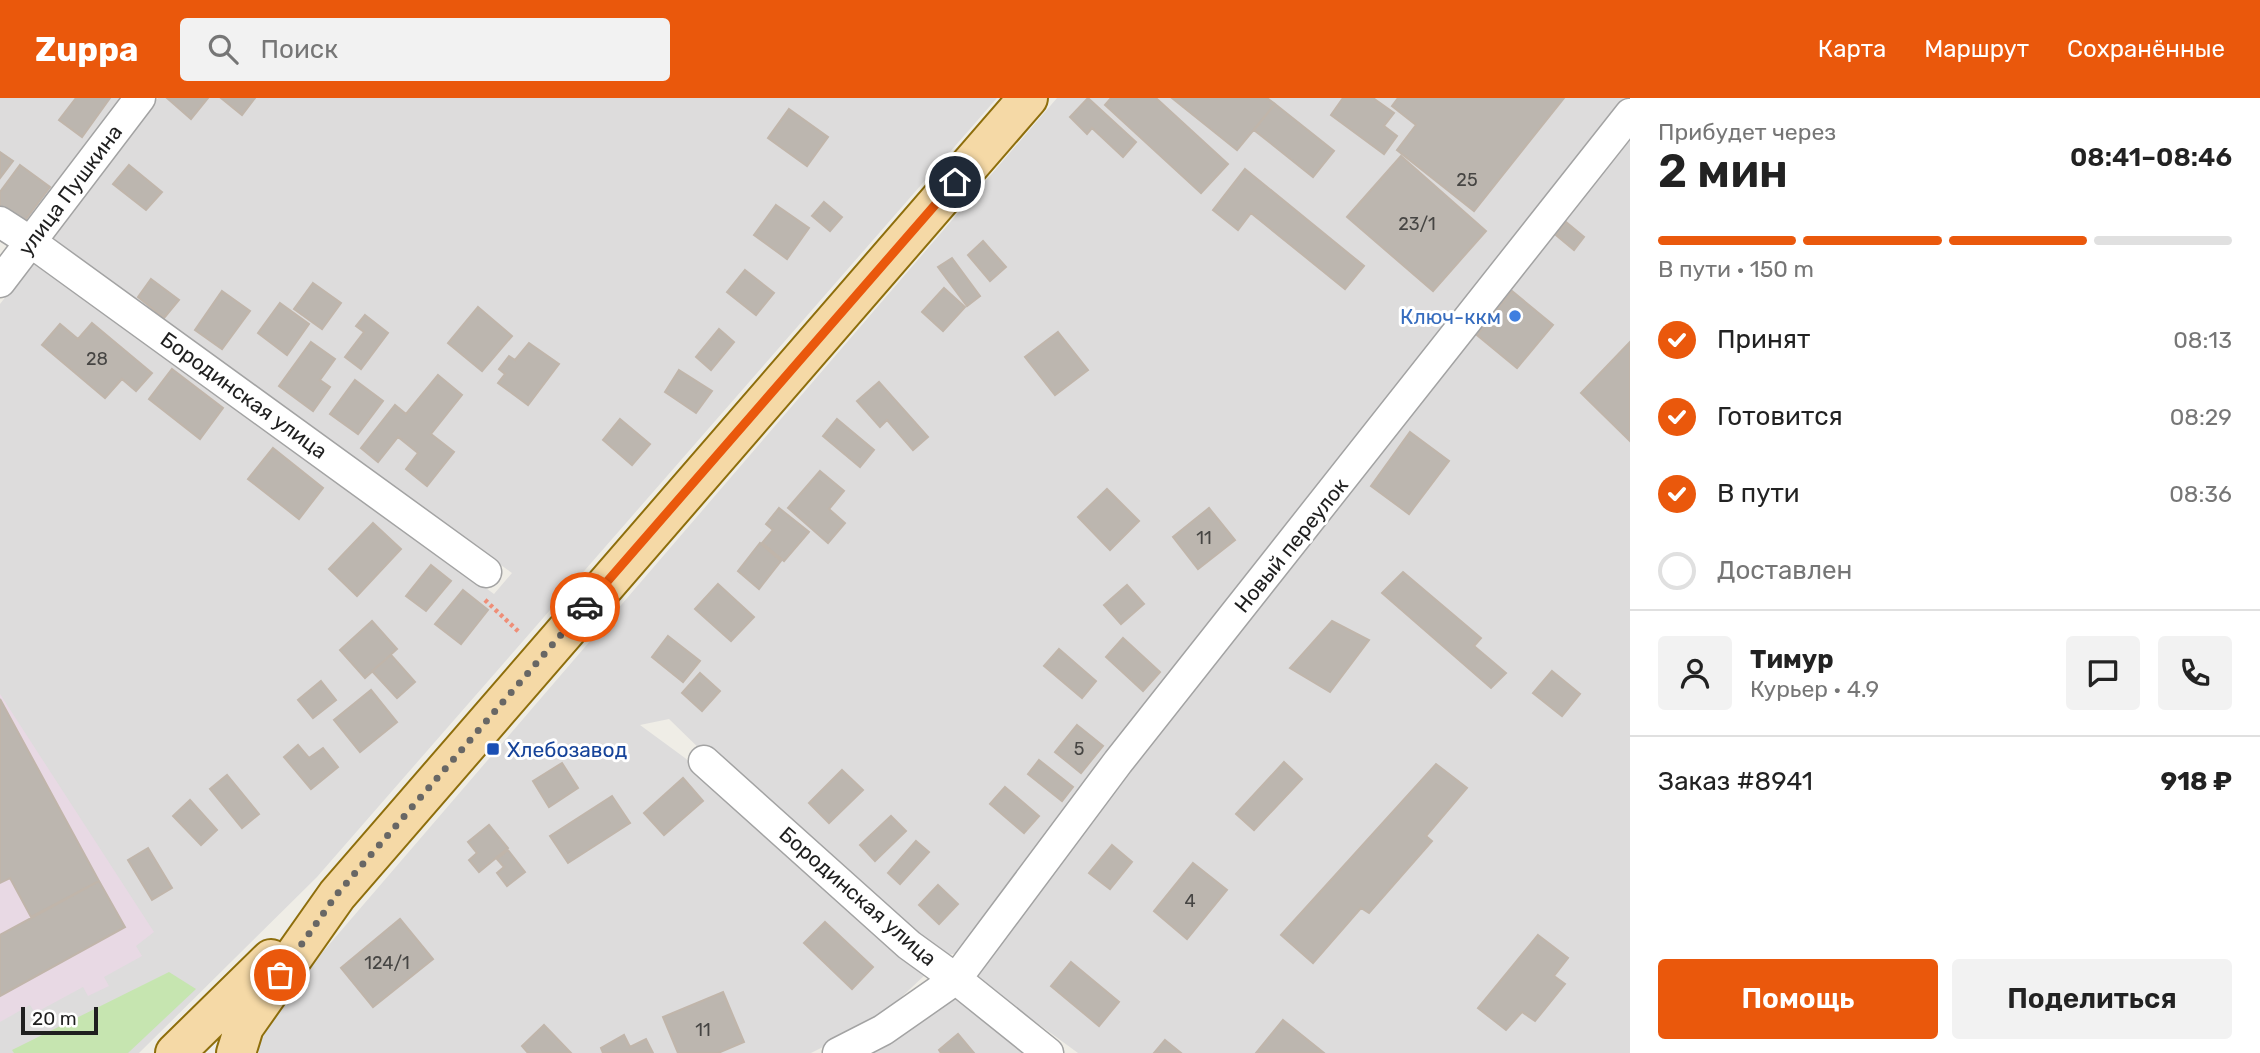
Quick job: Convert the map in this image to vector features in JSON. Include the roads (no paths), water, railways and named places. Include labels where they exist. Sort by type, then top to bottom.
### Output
[{"type":"main road","points":[[175,1053],[337,894],[1028,98]]},
{"type":"main road","points":[[242,1044],[337,894]]},
{"type":"street","name":"улица Пушкина","points":[[0,282],[141,98]]},
{"type":"street","name":"Новый переулок","points":[[838,1053],[883,1030],[956,979],[1118,762],[1630,114]]},
{"type":"street","name":"Бородинская улица","points":[[0,222],[486,572]]},
{"type":"street","name":"Бородинская улица","points":[[704,761],[909,945],[1048,1053]]},
{"type":"place","name":"Ключ-ккм","points":[[1515,316]]},
{"type":"place","name":"Хлебозавод","points":[[493,749]]}]
